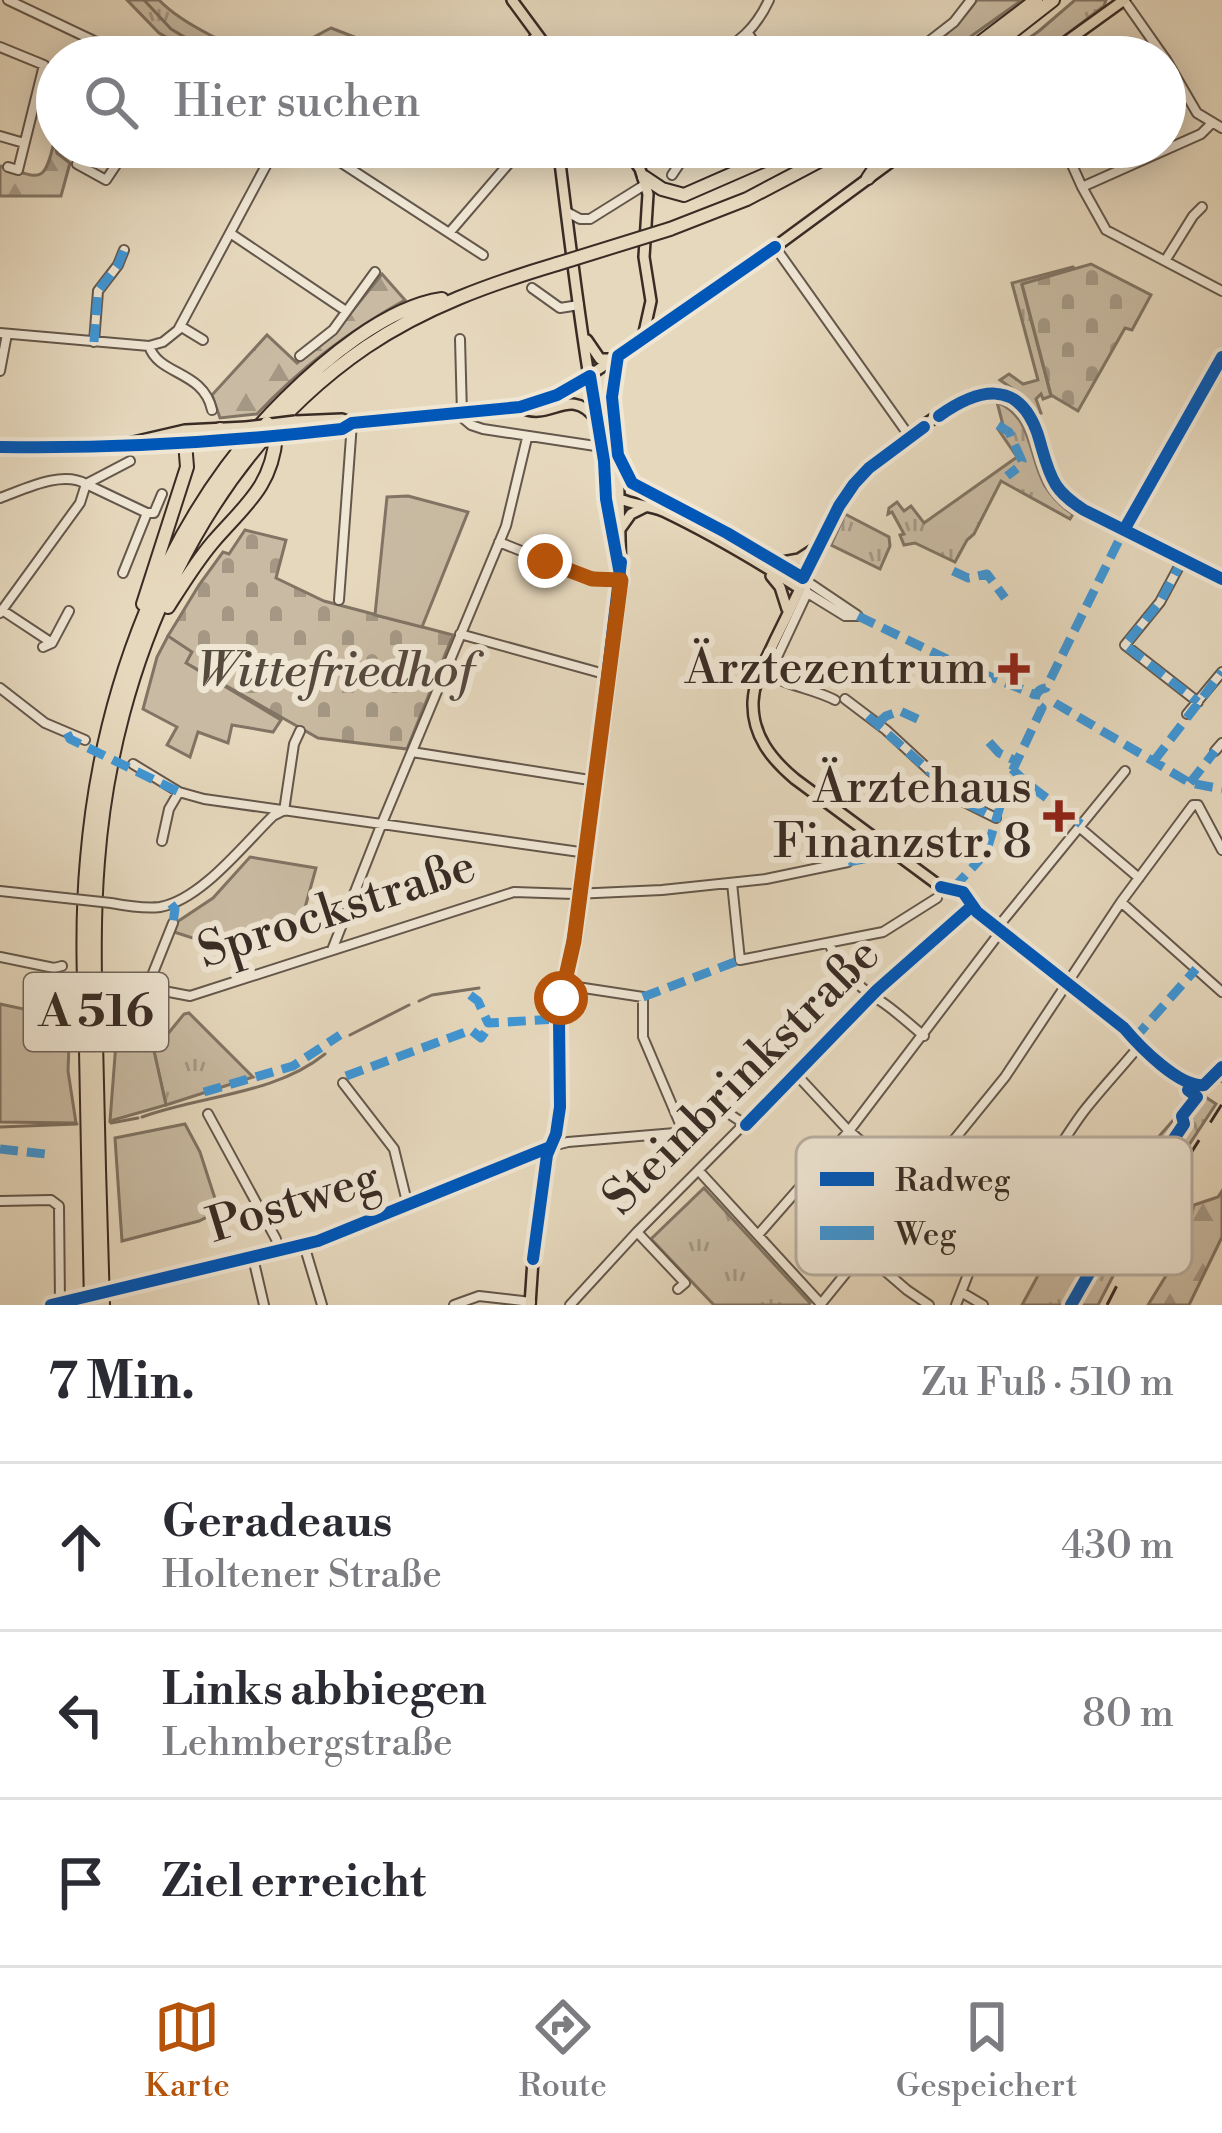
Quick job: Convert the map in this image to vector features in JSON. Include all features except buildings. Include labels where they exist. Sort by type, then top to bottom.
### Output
[{"type":"highway","points":[[990,36],[1036,0]]},
{"type":"highway","points":[[1007,36],[1053,0]]},
{"type":"highway","points":[[645,180],[684,196],[747,168]]},
{"type":"highway","points":[[798,173],[804,168]]},
{"type":"highway","name":"A 516","points":[[87,1301],[83,959],[87,857],[105,740],[120,686],[143,636],[217,501],[247,459],[310,391],[367,346],[414,318],[461,296],[670,229],[807,168]]},
{"type":"highway","points":[[868,178],[875,168]]},
{"type":"highway","name":"A 516","points":[[103,1305],[95,958],[98,858],[114,754],[143,636],[170,559],[228,463],[302,382],[362,336],[421,302],[461,296]]},
{"type":"highway","points":[[143,636],[199,560],[266,482],[277,436],[266,423]]},
{"type":"highway","points":[[143,636],[142,604],[188,467],[185,442],[220,429]]},
{"type":"main road","points":[[512,0],[538,36]]},
{"type":"main road","points":[[1074,36],[1124,0]]},
{"type":"main road","points":[[531,26],[535,36]]},
{"type":"main road","points":[[561,168],[621,580]]},
{"type":"main road","points":[[638,168],[649,202],[644,256],[651,302],[666,315],[700,299]]},
{"type":"main road","points":[[118,447],[185,430],[460,414],[520,407],[557,394],[776,247],[882,168]]},
{"type":"main road","points":[[642,339],[651,302]]},
{"type":"main road","points":[[584,333],[599,359],[615,358]]},
{"type":"main road","points":[[530,1304],[534,1245],[561,1100],[559,1038],[564,985],[581,893],[621,580],[612,398],[615,358]]},
{"type":"main road","points":[[590,376],[600,378],[612,398]]},
{"type":"main road","points":[[1222,579],[1084,510],[1062,493],[1031,419],[1013,399],[992,393],[972,396],[869,468],[845,496],[761,668],[754,694],[761,742],[804,786],[941,887],[963,892],[999,930],[1186,1083],[1204,1085],[1222,1067]]},
{"type":"main road","points":[[520,407],[538,412],[576,403],[587,407],[597,420]]},
{"type":"main road","points":[[0,447],[235,440],[343,429],[352,423]]},
{"type":"main road","points":[[618,455],[635,486],[727,532],[777,562],[803,586]]},
{"type":"main road","points":[[604,461],[618,496],[649,505],[803,586]]},
{"type":"main road","points":[[608,507],[635,486]]},
{"type":"main road","points":[[621,529],[631,514],[649,505]]},
{"type":"main road","points":[[777,562],[799,559],[822,545]]},
{"type":"main road","points":[[764,568],[780,587],[788,611]]},
{"type":"main road","name":"Postweg","points":[[56,1304],[87,1301],[112,1290],[304,1245],[550,1147]]},
{"type":"street","points":[[8,0],[84,36]]},
{"type":"street","points":[[744,36],[769,0]]},
{"type":"street","points":[[936,36],[971,0]]},
{"type":"street","points":[[1124,0],[1150,36]]},
{"type":"street","points":[[0,47],[36,62]]},
{"type":"street","points":[[1186,94],[1197,113],[1217,125],[1186,141]]},
{"type":"street","points":[[8,167],[18,170],[36,96]]},
{"type":"street","points":[[0,136],[24,142]]},
{"type":"street","points":[[84,168],[106,180],[114,168]]},
{"type":"street","points":[[0,371],[4,334],[149,346],[169,338],[180,326],[265,168]]},
{"type":"street","points":[[350,168],[484,255]]},
{"type":"street","points":[[449,232],[505,168]]},
{"type":"street","points":[[672,175],[677,168]]},
{"type":"street","points":[[1073,168],[1106,230],[1222,290]]},
{"type":"street","points":[[1082,187],[1125,168]]},
{"type":"street","points":[[567,212],[587,220],[645,180]]},
{"type":"street","points":[[1165,261],[1202,207]]},
{"type":"street","points":[[230,233],[346,311]]},
{"type":"street","points":[[776,247],[910,437]]},
{"type":"street","points":[[94,342],[98,291],[124,250]]},
{"type":"street","points":[[300,356],[333,330],[375,272]]},
{"type":"street","points":[[532,288],[560,308],[579,305]]},
{"type":"street","points":[[180,326],[203,340]]},
{"type":"street","points":[[460,339],[460,414],[476,428],[602,447]]},
{"type":"street","points":[[149,346],[152,356],[202,386],[212,410]]},
{"type":"street","points":[[1124,530],[1218,374],[1222,357]]},
{"type":"street","points":[[895,415],[923,427]]},
{"type":"street","points":[[895,415],[895,448]]},
{"type":"street","points":[[339,600],[352,423]]},
{"type":"street","points":[[332,950],[499,542],[527,438]]},
{"type":"street","points":[[69,610],[48,645],[1,612],[80,502],[86,484],[130,461]]},
{"type":"street","points":[[0,498],[75,478],[154,513],[161,494]]},
{"type":"street","points":[[123,573],[147,513]]},
{"type":"street","points":[[499,542],[586,577],[621,580]]},
{"type":"street","points":[[1184,559],[1160,602],[1125,645],[1198,702]]},
{"type":"street","points":[[803,586],[858,616],[844,616],[803,586]]},
{"type":"street","points":[[780,669],[777,657],[803,586]]},
{"type":"street","points":[[460,634],[608,675]]},
{"type":"street","points":[[761,668],[780,669],[861,711],[964,802],[996,818]]},
{"type":"street","points":[[761,668],[779,681],[840,699]]},
{"type":"street","points":[[1187,715],[1222,672]]},
{"type":"street","points":[[0,688],[44,723],[86,740]]},
{"type":"street","points":[[284,811],[300,731]]},
{"type":"street","points":[[412,752],[596,781]]},
{"type":"street","points":[[133,764],[179,792],[204,799],[586,853]]},
{"type":"street","points":[[845,1137],[1125,771]]},
{"type":"street","points":[[162,841],[179,792]]},
{"type":"street","points":[[956,1137],[1005,1077],[1121,902],[1195,804],[1204,812],[1222,850]]},
{"type":"street","points":[[0,891],[159,907],[182,899],[207,881],[273,816],[284,811]]},
{"type":"street","points":[[1079,827],[1139,878]]},
{"type":"street","name":"Sprockstraße","points":[[118,988],[127,983],[190,996],[514,892],[631,892],[732,883],[848,862]]},
{"type":"street","points":[[732,883],[740,960],[886,931],[937,898]]},
{"type":"street","points":[[1121,902],[1222,992]]},
{"type":"street","name":"Steinbrinkstraße","points":[[570,1305],[872,996],[972,906]]},
{"type":"street","points":[[148,988],[173,923]]},
{"type":"street","points":[[829,943],[837,963],[924,1036]]},
{"type":"street","points":[[0,957],[62,966]]},
{"type":"street","points":[[564,985],[643,997],[643,1037],[683,1131]]},
{"type":"street","points":[[1066,1137],[1140,1045]]},
{"type":"street","points":[[795,1073],[857,1137]]},
{"type":"street","points":[[343,1083],[398,1156],[408,1206]]},
{"type":"street","name":"Postweg","points":[[550,1147],[683,1131],[728,1113],[746,1125]]},
{"type":"street","points":[[208,1114],[279,1252]]},
{"type":"street","points":[[699,1171],[820,1304],[844,1275]]},
{"type":"street","points":[[758,1235],[796,1192]]},
{"type":"street","points":[[0,1201],[57,1203],[61,1214],[56,1304]]},
{"type":"street","points":[[637,1232],[685,1283],[678,1289]]},
{"type":"street","points":[[304,1245],[322,1305]]},
{"type":"street","points":[[253,1258],[264,1305]]},
{"type":"street","points":[[892,1275],[929,1305]]},
{"type":"street","points":[[956,1305],[968,1275]]},
{"type":"street","points":[[962,1292],[983,1305]]},
{"type":"street","points":[[454,1305],[479,1296],[530,1304]]},
{"type":"green space","points":[[127,0],[159,0],[213,36],[164,36]]},
{"type":"green space","points":[[977,0],[1022,0],[971,36],[944,36]]},
{"type":"green space","points":[[1075,0],[1106,0],[1065,36],[1032,36]]},
{"type":"green space","points":[[331,28],[352,36],[316,36]]},
{"type":"green space","points":[[0,166],[23,173],[69,168],[61,196],[0,196]]},
{"type":"green space","points":[[1091,264],[1151,295],[1132,330],[1125,328],[1078,411],[1051,395],[1022,284]]},
{"type":"green space","points":[[1073,267],[1022,285],[1051,396],[1043,399],[1041,394],[1036,399],[1038,414],[1000,380],[1009,374],[1023,384],[1038,380],[1012,283]]},
{"type":"green space","points":[[382,274],[405,300],[326,351],[257,414],[220,418],[212,395],[267,335],[297,363],[333,335]]},
{"type":"green space","points":[[997,402],[1024,427],[1045,486],[1073,514],[1070,519],[1001,481],[955,562],[915,543],[904,545],[900,535],[904,534],[892,512],[888,514],[889,508],[897,502],[904,511],[911,506],[924,523],[1017,457],[998,429],[1003,425]]},
{"type":"green space","points":[[408,496],[468,512],[422,627],[375,615],[387,497]]},
{"type":"green space","points":[[845,514],[889,537],[880,569],[831,545]]},
{"type":"green space","name":"Wittefriedhof","points":[[245,530],[286,540],[276,578],[324,601],[453,635],[407,749],[318,738],[186,663],[168,636],[199,585]]},
{"type":"green space","points":[[168,636],[192,652],[186,663],[281,720],[273,732],[232,725],[228,743],[198,732],[190,757],[167,745],[177,727],[143,709],[157,657]]},
{"type":"green space","points":[[250,857],[316,868],[301,922],[283,920],[208,943],[174,932],[177,922],[213,898]]},
{"type":"green space","points":[[0,1004],[70,1019],[68,1071],[76,1123],[0,1122]]},
{"type":"green space","points":[[189,1013],[253,1077],[166,1105],[154,1051]]},
{"type":"green space","points":[[117,1030],[154,1039],[166,1105],[110,1121]]},
{"type":"green space","points":[[1198,1092],[1216,1104],[1192,1140],[1158,1137]]},
{"type":"green space","points":[[185,1124],[200,1152],[219,1211],[199,1221],[122,1241],[115,1138]]},
{"type":"green space","points":[[704,1188],[809,1305],[714,1305],[651,1239]]},
{"type":"green space","points":[[1222,1191],[1222,1237],[1189,1305],[1148,1305],[1166,1275],[1192,1275],[1194,1205]]},
{"type":"green space","points":[[1038,1275],[1114,1275],[1098,1305],[1022,1305]]},
{"type":"waterway","points":[[144,0],[183,36]]},
{"type":"waterway","points":[[419,1001],[479,988]]},
{"type":"waterway","points":[[350,1035],[409,1005]]},
{"type":"waterway","points":[[142,1117],[261,1086],[325,1054]]},
{"type":"waterway","points":[[111,1123],[138,1118]]},
{"type":"waterway","points":[[0,1127],[77,1124]]},
{"type":"tram line","points":[[1141,1039],[1188,1076],[1222,1081]]},
{"type":"railway","points":[[1192,1151],[1222,1104]]},
{"type":"railway","points":[[1107,1305],[1122,1275]]},
{"type":"marked path","points":[[94,342],[98,291],[124,250]]},
{"type":"marked path","points":[[998,425],[1009,432],[1022,461],[1007,476]]},
{"type":"marked path","points":[[957,890],[986,853],[1008,780],[1042,708],[1035,702],[1036,695],[1046,688],[1124,530]]},
{"type":"marked path","points":[[1183,559],[1160,602],[1125,645],[1198,702]]},
{"type":"marked path","points":[[953,571],[968,578],[987,574],[1005,598]]},
{"type":"marked path","points":[[858,616],[1036,695]]},
{"type":"marked path","points":[[1154,761],[1222,672]]},
{"type":"marked path","points":[[1055,703],[1190,783],[1222,789]]},
{"type":"marked path","points":[[878,723],[900,711],[922,721]]},
{"type":"marked path","points":[[868,716],[964,802],[996,818]]},
{"type":"marked path","points":[[67,733],[70,739],[179,792]]},
{"type":"marked path","points":[[989,742],[1016,761]]},
{"type":"marked path","points":[[1190,783],[1215,751]]},
{"type":"marked path","points":[[1012,769],[1081,824]]},
{"type":"marked path","points":[[848,862],[883,855],[889,849]]},
{"type":"marked path","points":[[171,904],[173,923]]},
{"type":"marked path","points":[[643,997],[740,960]]},
{"type":"marked path","points":[[1134,1039],[1196,969]]},
{"type":"marked path","points":[[470,995],[488,1023],[559,1019]]},
{"type":"marked path","points":[[346,1076],[471,1030],[481,1038],[488,1023]]},
{"type":"marked path","points":[[204,1092],[293,1066],[340,1035]]},
{"type":"marked path","points":[[0,1149],[46,1154]]},
{"type":"cycle path","points":[[775,247],[618,356],[612,397],[618,455],[632,483],[803,578],[854,484],[924,427]]},
{"type":"cycle path","points":[[1124,530],[1222,357]]},
{"type":"cycle path","points":[[0,447],[171,444],[342,429],[352,423],[520,407],[557,395],[590,376],[621,580]]},
{"type":"cycle path","points":[[939,416],[981,395],[1007,396],[1029,415],[1053,479],[1068,499],[1222,579]]},
{"type":"cycle path","points":[[533,1259],[547,1155],[560,1107],[559,1019],[581,893],[621,562]]},
{"type":"cycle path","points":[[941,887],[963,892],[977,912],[1124,1028],[1172,1073],[1204,1085],[1222,1067]]},
{"type":"cycle path","points":[[746,1125],[877,990],[972,906]]},
{"type":"cycle path","points":[[1175,1137],[1184,1124],[1182,1116],[1197,1097],[1188,1090],[1191,1086]]},
{"type":"cycle path","points":[[51,1305],[318,1241],[550,1147]]},
{"type":"cycle path","points":[[1071,1305],[1088,1275]]},
{"type":"place","name":"Ärztezentrum","points":[[1014,669]]},
{"type":"place","name":"Ärztehaus Finanzstr. 8","points":[[1059,816]]},
{"type":"route","points":[[545,561],[592,579],[621,580],[574,941],[561,998]]}]
